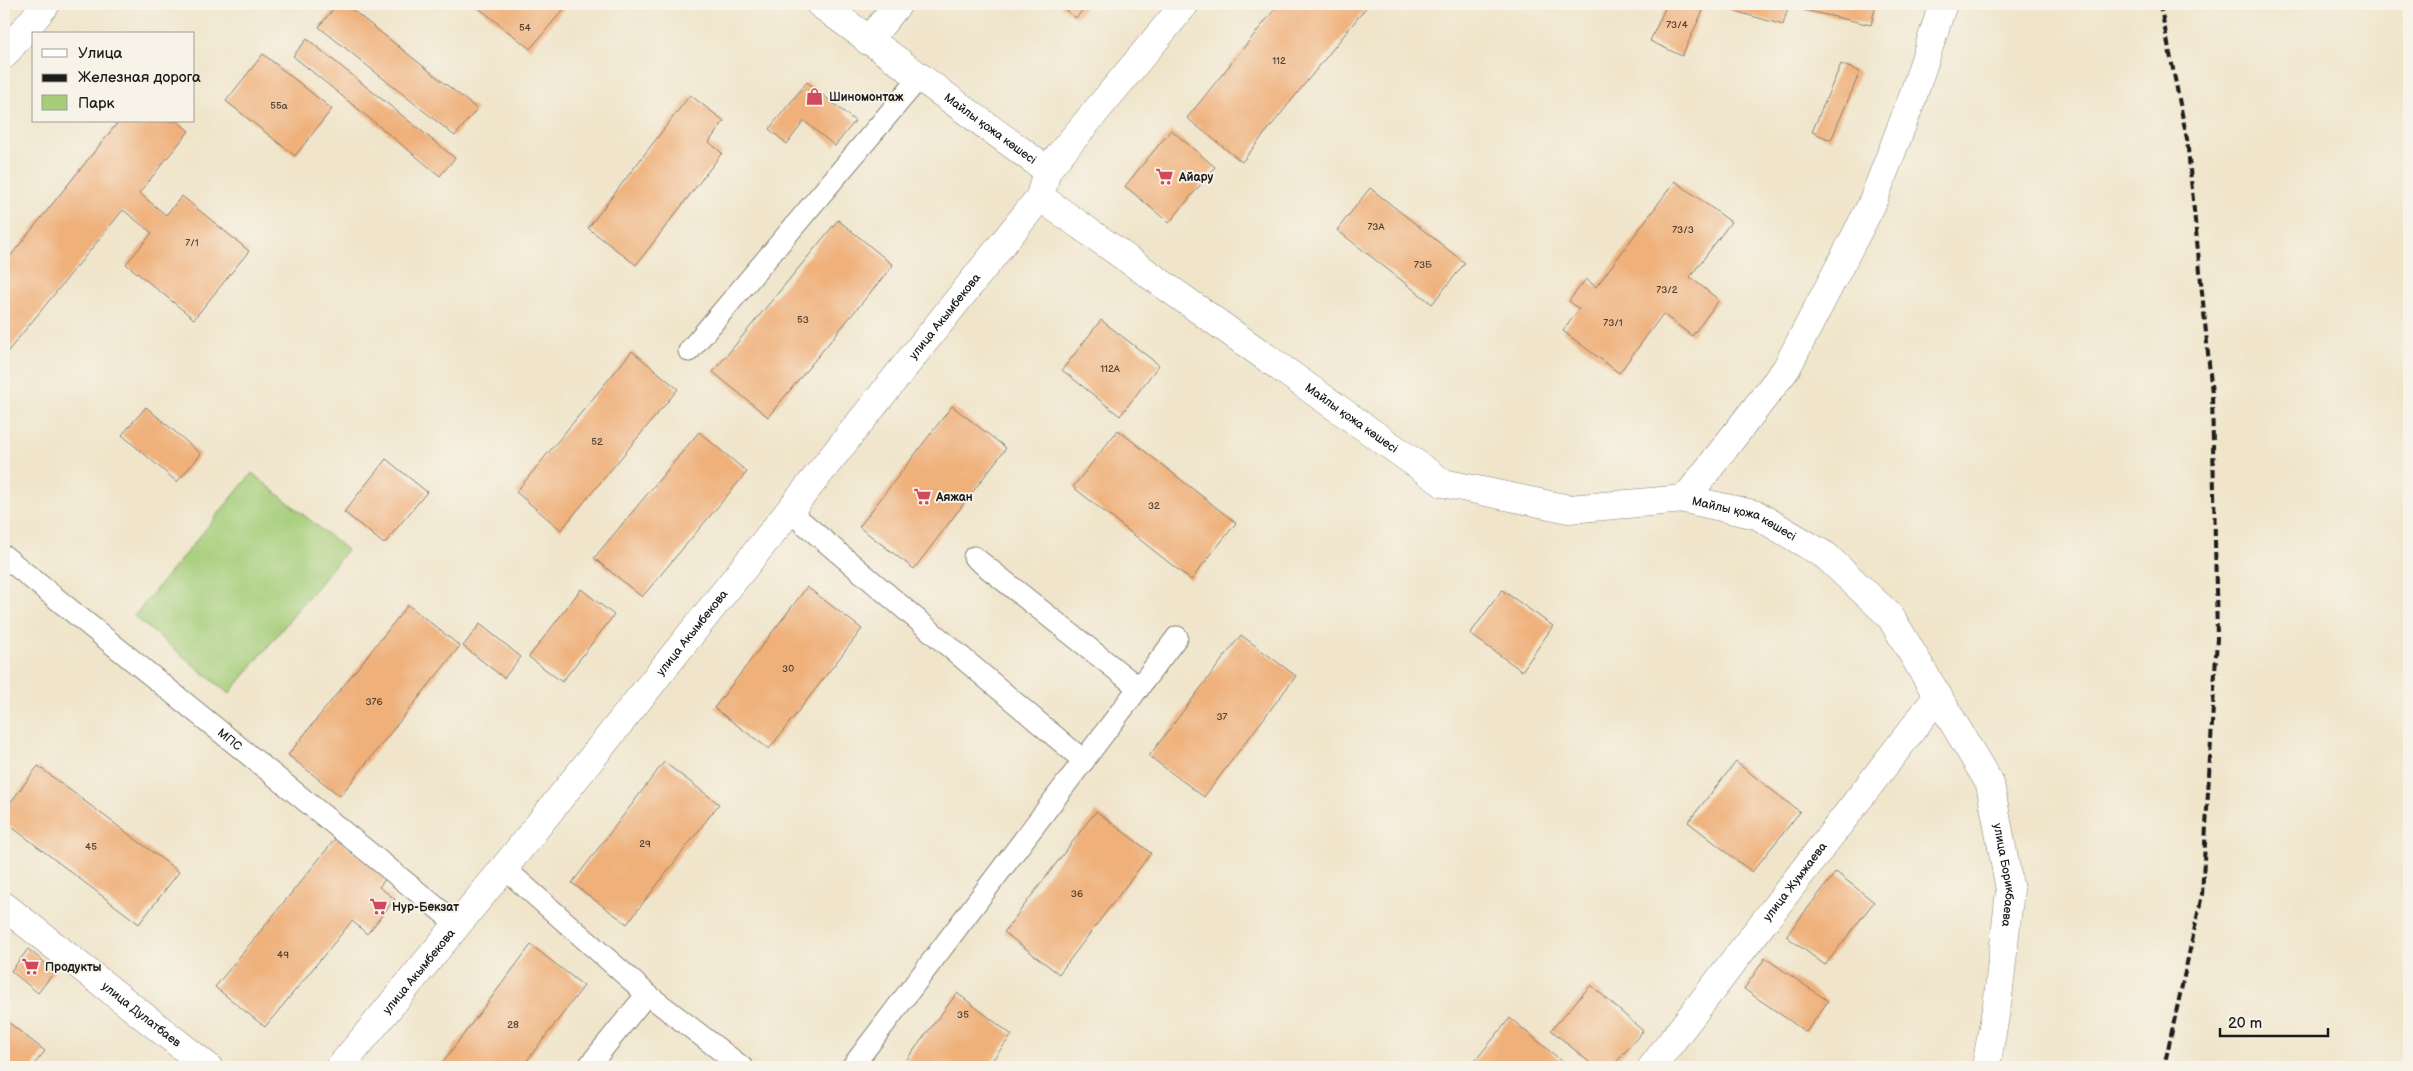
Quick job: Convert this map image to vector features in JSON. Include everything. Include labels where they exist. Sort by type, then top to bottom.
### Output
[{"type":"street","points":[[4,55],[46,4]]},
{"type":"street","name":"Майлы қожа көшесі","points":[[820,4],[868,41],[1047,170],[1040,197],[1443,483],[1569,509],[1685,499],[1757,515],[1826,556],[1890,616],[1938,696]]},
{"type":"street","points":[[868,41],[898,4]]},
{"type":"street","points":[[1047,170],[1185,4]]},
{"type":"street","points":[[1685,499],[1786,369],[1795,352],[1871,206],[1912,99],[1943,4]]},
{"type":"street","name":"улица Акымбекова","points":[[340,1067],[504,868],[788,510],[1040,197]]},
{"type":"street","name":"улица Жумжаева","points":[[1652,1067],[1938,696]]},
{"type":"street","name":"улица Борикбаева","points":[[1938,696],[1990,784],[2010,890],[1998,998],[1986,1067]]},
{"type":"street","name":"улица Дулатбаев","points":[[4,906],[208,1067]]},
{"type":"lane","points":[[690,351],[919,78]]},
{"type":"lane","points":[[788,510],[1084,761]]},
{"type":"lane","name":"МПС","points":[[4,556],[457,924]]},
{"type":"lane","points":[[974,557],[1139,688]]},
{"type":"lane","points":[[852,1067],[1178,637]]},
{"type":"lane","points":[[504,868],[647,994],[742,1067]]},
{"type":"lane","points":[[588,1067],[647,994]]},
{"type":"green space","points":[[252,473],[347,550],[229,694],[134,616]]},
{"type":"building","points":[[337,4],[345,4],[477,109],[455,136],[319,27]]},
{"type":"building","points":[[474,4],[568,4],[530,49]]},
{"type":"building","points":[[1058,4],[1088,4],[1076,18]]},
{"type":"building","points":[[1279,4],[1369,4],[1242,162],[1187,118]]},
{"type":"building","points":[[1667,4],[1699,4],[1705,6],[1682,56],[1650,41]]},
{"type":"building","points":[[1725,4],[1789,4],[1783,25],[1724,8]]},
{"type":"building","points":[[1806,4],[1876,4],[1871,25],[1804,10]]},
{"type":"building","points":[[307,39],[455,158],[440,176],[293,56]]},
{"type":"building","points":[[263,54],[332,109],[295,156],[226,101]]},
{"type":"building","points":[[1841,64],[1860,72],[1831,140],[1812,132]]},
{"type":"building","points":[[807,82],[855,121],[835,146],[804,121],[787,144],[769,129]]},
{"type":"building","points":[[690,95],[724,121],[709,142],[722,153],[636,265],[588,228]]},
{"type":"building","points":[[118,122],[178,122],[189,131],[139,193],[166,215],[182,196],[249,251],[194,319],[126,264],[152,233],[123,210],[4,356],[4,264]]},
{"type":"building","points":[[1171,130],[1215,167],[1169,223],[1125,186]]},
{"type":"building","points":[[1675,181],[1731,222],[1690,277],[1719,300],[1692,336],[1663,314],[1619,373],[1563,331],[1579,309],[1569,301],[1586,279],[1596,287]]},
{"type":"building","points":[[1370,188],[1465,263],[1432,304],[1337,230]]},
{"type":"building","points":[[838,220],[893,265],[768,417],[713,372]]},
{"type":"building","points":[[1101,320],[1159,365],[1120,416],[1062,370]]},
{"type":"building","points":[[632,351],[678,389],[561,530],[516,492]]},
{"type":"building","points":[[952,406],[1006,448],[914,569],[859,527]]},
{"type":"building","points":[[146,407],[201,454],[177,482],[122,435]]},
{"type":"building","points":[[1118,430],[1236,523],[1191,580],[1073,487]]},
{"type":"building","points":[[699,432],[747,472],[642,597],[594,558]]},
{"type":"building","points":[[386,459],[427,492],[384,544],[344,512]]},
{"type":"building","points":[[807,587],[862,629],[769,749],[714,708]]},
{"type":"building","points":[[581,589],[614,615],[562,682],[529,657]]},
{"type":"building","points":[[1502,590],[1553,626],[1522,671],[1470,634]]},
{"type":"building","points":[[408,605],[460,646],[340,796],[288,755]]},
{"type":"building","points":[[480,624],[521,657],[504,678],[463,646]]},
{"type":"building","points":[[1241,635],[1296,676],[1204,797],[1149,756]]},
{"type":"building","points":[[664,762],[719,804],[627,924],[572,883]]},
{"type":"building","points":[[1736,762],[1800,812],[1752,872],[1688,822]]},
{"type":"building","points":[[38,766],[179,872],[139,924],[4,821],[4,811]]},
{"type":"building","points":[[1096,811],[1151,853],[1059,974],[1004,932]]},
{"type":"building","points":[[336,838],[386,878],[379,887],[395,899],[367,934],[352,921],[265,1027],[215,987]]},
{"type":"building","points":[[1836,872],[1874,902],[1825,965],[1786,936]]},
{"type":"building","points":[[531,945],[584,986],[522,1067],[447,1067],[442,1063]]},
{"type":"building","points":[[28,949],[55,971],[38,993],[11,971]]},
{"type":"building","points":[[1765,958],[1828,1001],[1806,1032],[1744,989]]},
{"type":"building","points":[[1591,985],[1643,1031],[1612,1067],[1595,1067],[1551,1030]]},
{"type":"building","points":[[957,993],[1012,1035],[987,1067],[901,1067]]},
{"type":"building","points":[[1510,1018],[1569,1067],[1470,1067]]},
{"type":"building","points":[[4,1019],[45,1051],[32,1067],[4,1067]]},
{"type":"railway","points":[[2160,4],[2187,139],[2212,394],[2217,638],[2202,895],[2164,1067]]},
{"type":"place","name":"Шиномонтаж","points":[[815,97]]},
{"type":"place","name":"Айару","points":[[1165,177]]},
{"type":"place","name":"Аяжан","points":[[922,497]]},
{"type":"place","name":"Нур-Бекзат","points":[[378,907]]},
{"type":"place","name":"Продукты","points":[[31,967]]}]
